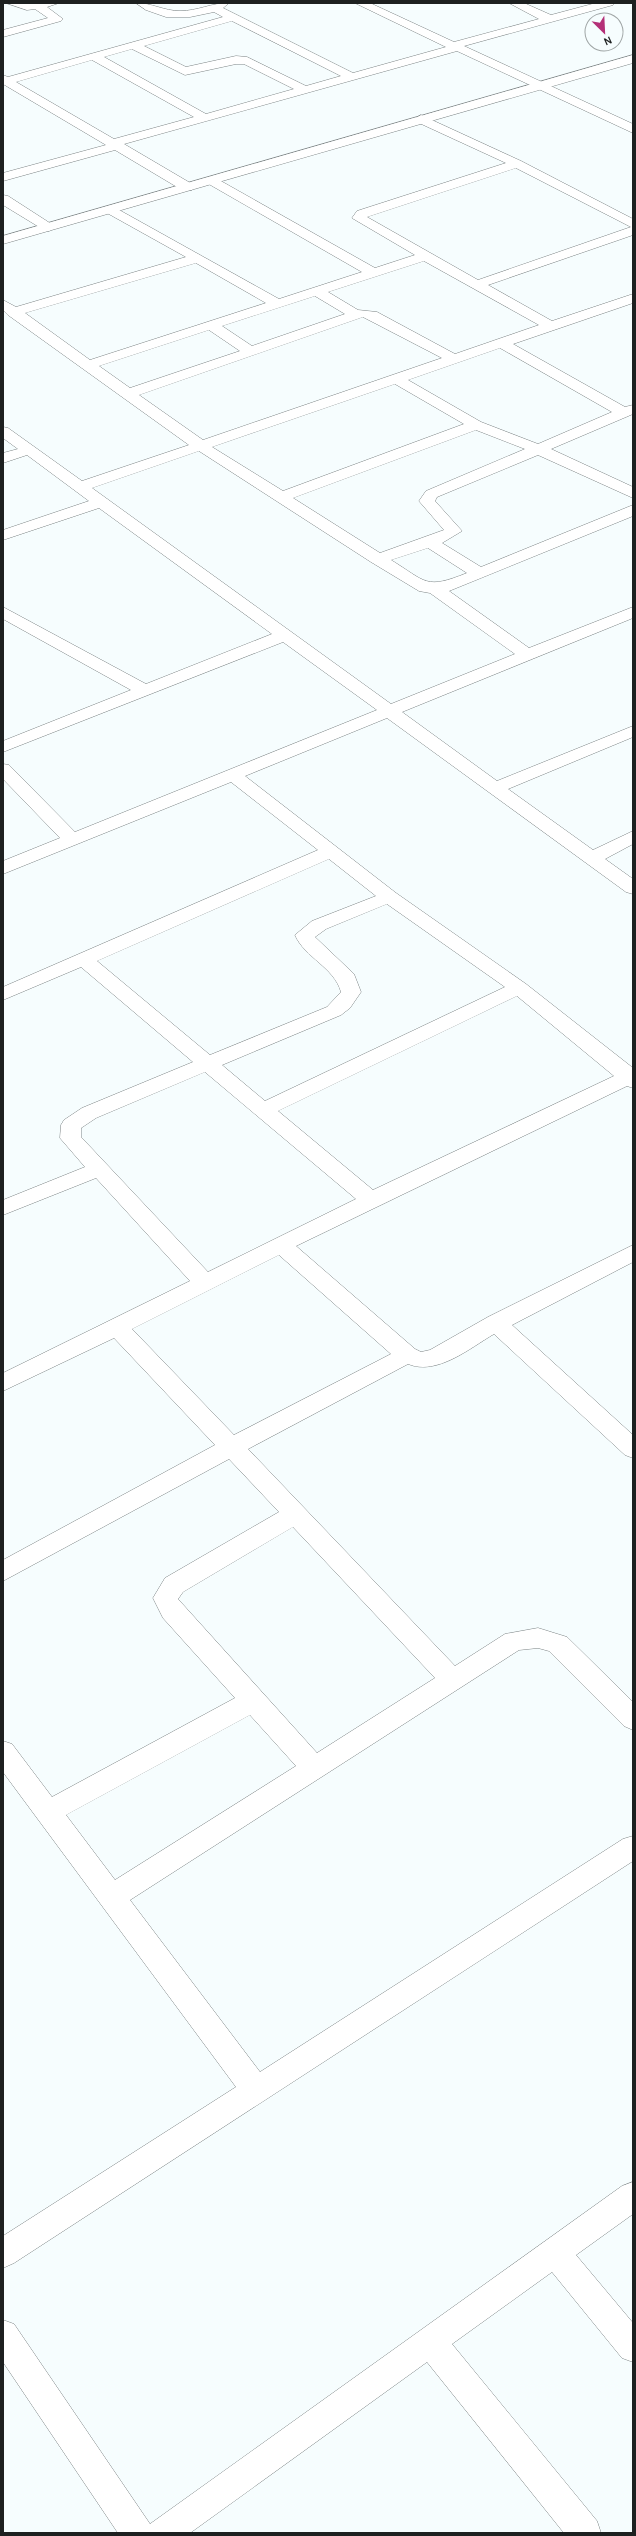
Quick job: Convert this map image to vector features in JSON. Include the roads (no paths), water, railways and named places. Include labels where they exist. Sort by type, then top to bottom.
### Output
[{"type":"street","points":[[12,3],[39,7],[53,3]]},
{"type":"street","points":[[142,3],[153,10],[179,16],[199,25]]},
{"type":"street","points":[[362,3],[454,47],[543,85],[633,129]]},
{"type":"street","points":[[515,3],[549,19]]},
{"type":"street","points":[[3,177],[609,3]]},
{"type":"street","points":[[179,16],[220,6],[234,17],[352,77]]},
{"type":"street","points":[[3,34],[57,19],[39,7]]},
{"type":"street","points":[[5,80],[135,46],[199,25],[234,17]]},
{"type":"street","points":[[135,46],[185,71],[242,59],[305,90]]},
{"type":"street","points":[[95,57],[206,119]]},
{"type":"street","points":[[3,240],[112,210],[421,119],[633,59]]},
{"type":"street","points":[[5,80],[188,187]]},
{"type":"street","points":[[421,119],[517,164],[633,224]]},
{"type":"street","points":[[3,164],[17,173]]},
{"type":"street","points":[[517,164],[359,215],[359,218],[550,326]]},
{"type":"street","points":[[212,180],[374,273]]},
{"type":"street","points":[[3,198],[49,227]]},
{"type":"street","points":[[112,210],[277,303]]},
{"type":"street","points":[[476,285],[633,231]]},
{"type":"street","points":[[88,365],[425,256]]},
{"type":"street","points":[[8,308],[198,258]]},
{"type":"street","points":[[317,291],[355,314]]},
{"type":"street","points":[[80,487],[633,298]]},
{"type":"street","points":[[8,308],[201,446],[418,585],[435,589],[527,655]]},
{"type":"street","points":[[128,394],[355,314],[372,314],[454,359]]},
{"type":"street","points":[[210,325],[250,351]]},
{"type":"street","points":[[501,343],[629,411]]},
{"type":"street","points":[[396,379],[476,425],[536,448],[633,493]]},
{"type":"street","points":[[377,559],[430,542],[454,531],[446,520],[430,508],[427,502],[431,494],[536,448],[582,432],[629,411]]},
{"type":"street","points":[[281,497],[476,425]]},
{"type":"street","points":[[3,431],[633,888]]},
{"type":"street","points":[[3,458],[29,450]]},
{"type":"street","points":[[3,535],[101,502]]},
{"type":"street","points":[[435,589],[479,573],[633,510]]},
{"type":"street","points":[[430,542],[479,573]]},
{"type":"street","points":[[3,612],[145,691]]},
{"type":"street","points":[[3,868],[633,612]]},
{"type":"street","points":[[3,747],[285,635]]},
{"type":"street","points":[[495,788],[629,736]]},
{"type":"street","points":[[3,769],[72,840]]},
{"type":"street","points":[[3,1383],[116,1326],[282,1246],[370,1200],[632,1078],[520,988],[389,897],[232,774]]},
{"type":"street","points":[[592,858],[633,837]]},
{"type":"street","points":[[3,994],[332,851]]},
{"type":"street","points":[[205,1283],[70,1138],[71,1125],[89,1113],[328,1014],[343,1004],[351,992],[347,978],[308,942],[305,934],[318,925],[389,897]]},
{"type":"street","points":[[84,960],[370,1200]]},
{"type":"street","points":[[263,1110],[520,988]]},
{"type":"street","points":[[3,1208],[99,1169]]},
{"type":"street","points":[[282,1246],[407,1355],[420,1360],[436,1358],[496,1323],[633,1253]]},
{"type":"street","points":[[496,1323],[633,1449]]},
{"type":"street","points":[[116,1326],[452,1679]]},
{"type":"street","points":[[3,1571],[232,1447],[407,1355]]},
{"type":"street","points":[[295,1514],[174,1585],[165,1598],[172,1611],[314,1768]]},
{"type":"street","points":[[111,1897],[514,1641],[538,1638],[558,1644],[633,1719]]},
{"type":"street","points":[[48,1812],[252,1701]]},
{"type":"street","points":[[3,1752],[256,2090]]},
{"type":"street","points":[[3,2253],[633,1847]]},
{"type":"street","points":[[162,2533],[633,2196]]},
{"type":"street","points":[[554,2252],[633,2347]]},
{"type":"street","points":[[3,2335],[137,2533]]},
{"type":"street","points":[[430,2342],[585,2533]]}]
